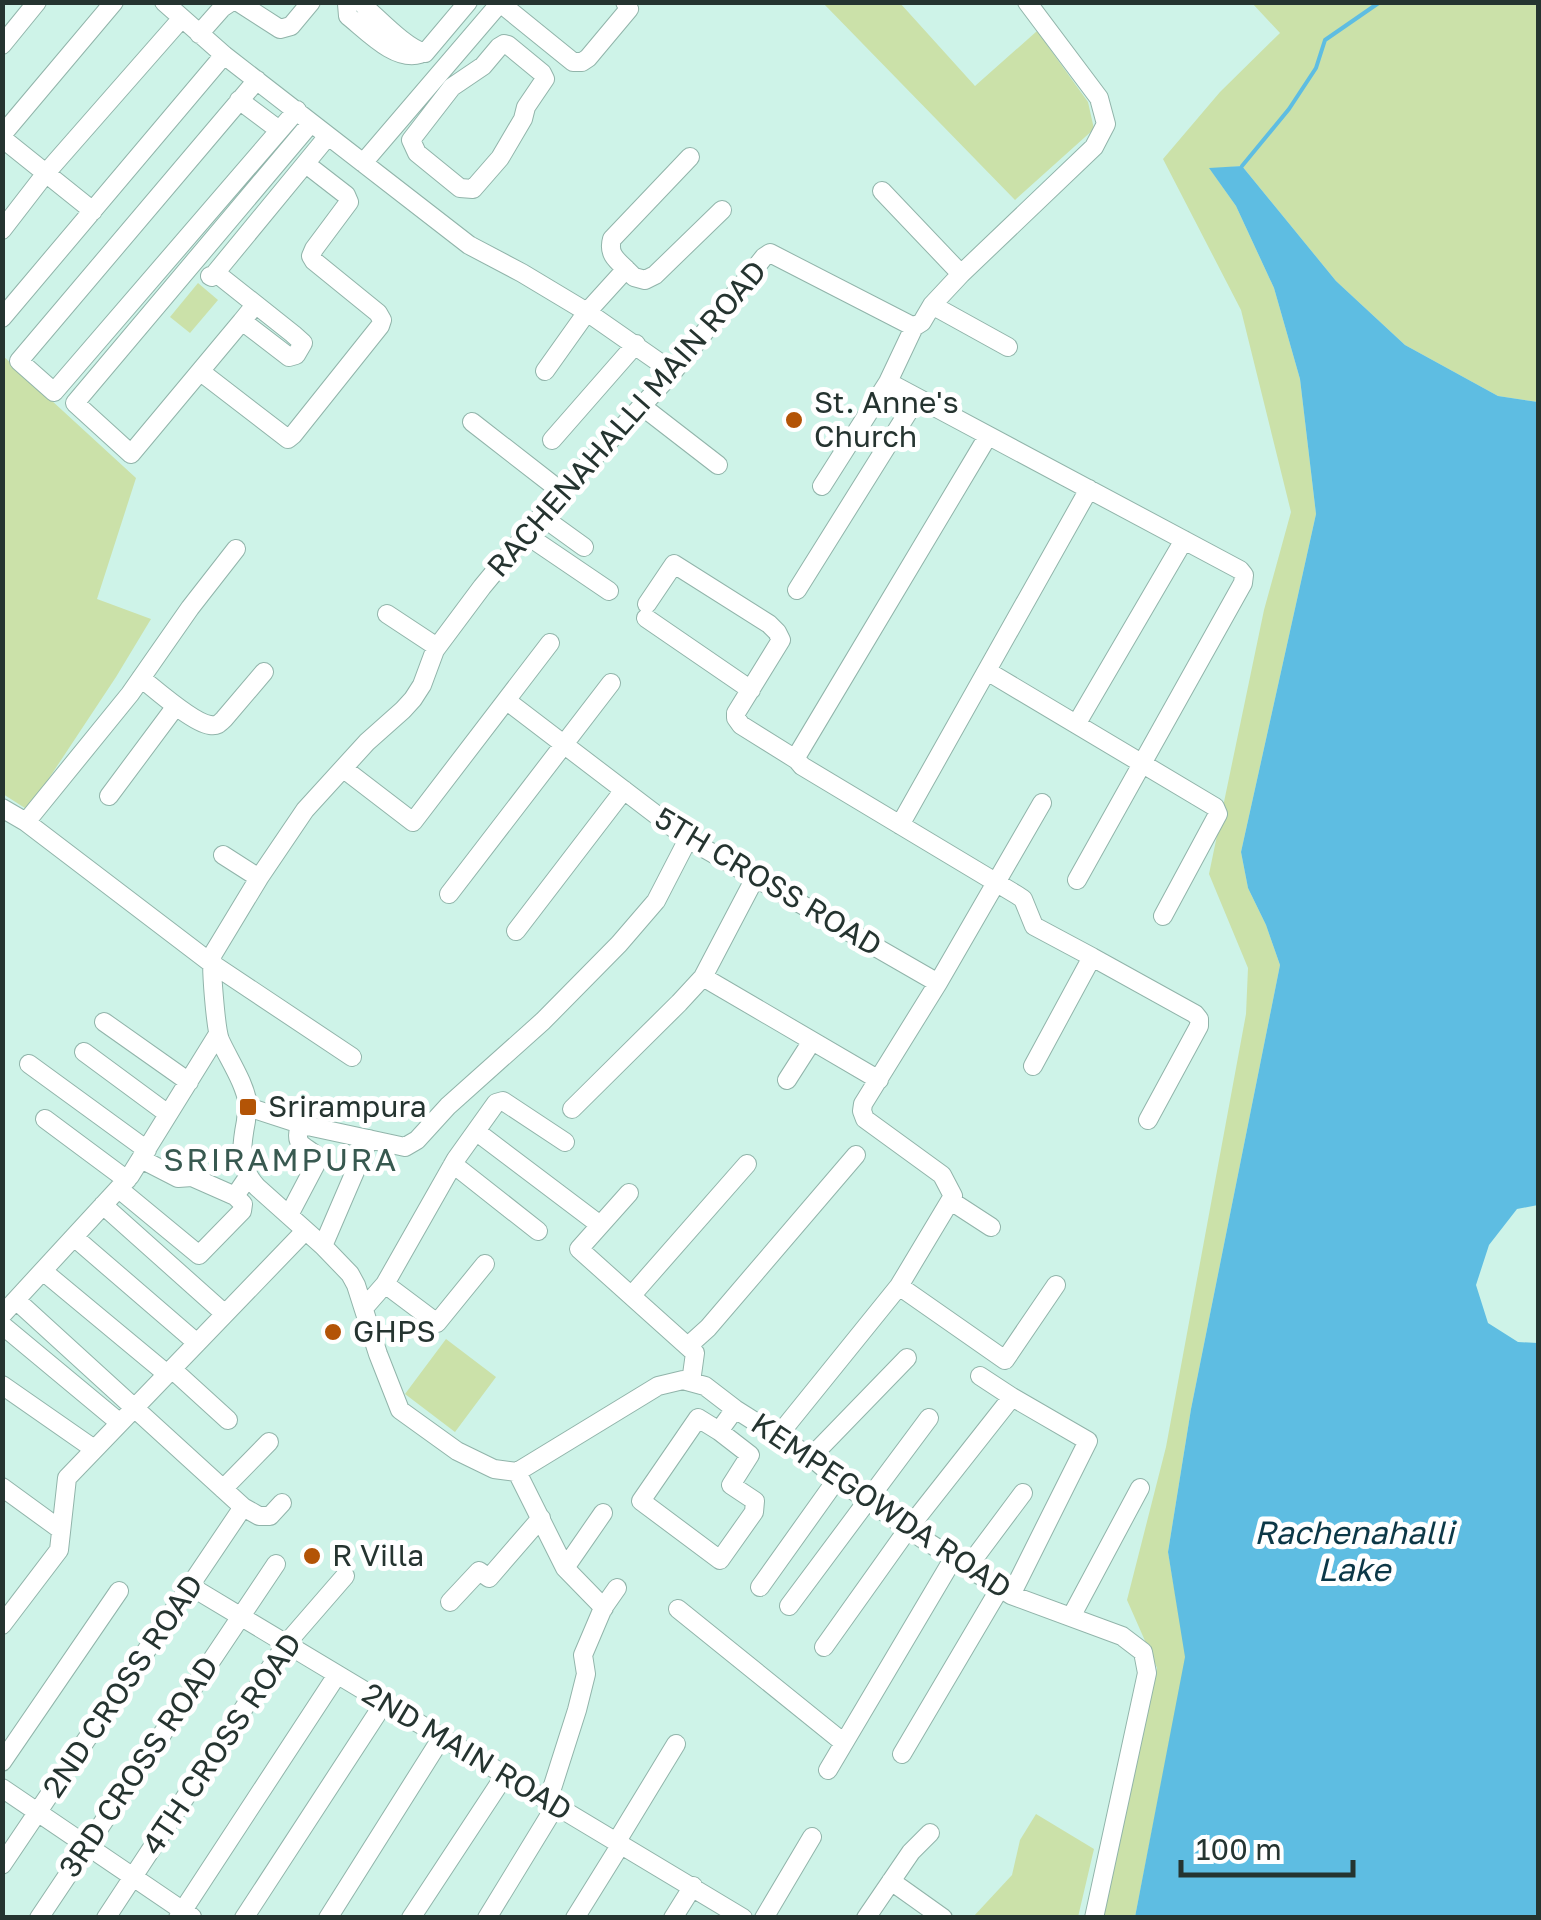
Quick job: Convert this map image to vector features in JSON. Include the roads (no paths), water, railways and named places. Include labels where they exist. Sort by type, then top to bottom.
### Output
[{"type":"street","points":[[2,44],[38,2]]},
{"type":"street","points":[[93,211],[2,137],[114,2]]},
{"type":"street","points":[[164,2],[224,55],[468,246],[587,312],[674,372]]},
{"type":"street","points":[[228,3],[280,29],[291,26],[311,2]]},
{"type":"street","points":[[364,2],[410,46],[425,53]]},
{"type":"street","points":[[363,163],[445,81],[483,66],[504,44],[508,45],[545,76],[543,84],[500,158],[470,190],[460,188],[417,153],[411,140],[445,81],[480,26],[500,3],[573,62],[582,62],[629,9],[625,2]]},
{"type":"street","points":[[822,486],[888,382],[914,328],[932,305],[1094,147],[1106,124],[1099,98],[1026,2]]},
{"type":"street","points":[[2,230],[46,174],[192,27],[228,3]]},
{"type":"street","points":[[228,3],[254,28],[273,34]]},
{"type":"street","points":[[346,4],[348,16],[391,49],[412,57],[425,53],[466,5],[480,26]]},
{"type":"street","points":[[2,318],[224,55]]},
{"type":"street","points":[[257,80],[19,361],[54,392],[278,130],[304,116]]},
{"type":"street","points":[[239,100],[278,130]]},
{"type":"street","points":[[255,304],[131,454],[75,403],[197,259],[304,116]]},
{"type":"street","points":[[215,274],[328,136]]},
{"type":"street","points":[[690,157],[612,238],[613,256],[634,276],[645,280],[655,275],[722,210]]},
{"type":"street","points":[[201,372],[288,439],[380,326],[378,313],[311,256],[350,202],[306,164]]},
{"type":"street","points":[[882,191],[961,274]]},
{"type":"street","name":"RACHENAHALLI MAIN ROAD","points":[[210,963],[258,878],[305,810],[367,742],[404,710],[422,685],[437,647],[525,534],[674,372],[764,258],[770,254],[914,328]]},
{"type":"street","points":[[197,259],[303,343],[296,355],[289,357],[242,321]]},
{"type":"street","points":[[544,371],[587,312],[626,269]]},
{"type":"street","points":[[932,305],[1008,346]]},
{"type":"street","points":[[552,440],[636,344]]},
{"type":"street","points":[[888,382],[1244,575],[1077,880]]},
{"type":"street","points":[[797,590],[917,398]]},
{"type":"street","points":[[642,407],[718,464]]},
{"type":"street","points":[[472,422],[562,492]]},
{"type":"street","points":[[798,760],[798,754],[988,436]]},
{"type":"street","points":[[900,825],[1089,489]]},
{"type":"street","points":[[541,516],[584,548]]},
{"type":"street","points":[[525,534],[609,591]]},
{"type":"street","points":[[1077,724],[1184,540]]},
{"type":"street","points":[[26,822],[141,678],[236,549]]},
{"type":"street","points":[[751,690],[646,611],[672,566],[678,564],[777,632],[780,640],[751,690],[736,713],[741,725],[1022,899],[1038,929],[1196,1014],[1200,1026],[1148,1120]]},
{"type":"street","points":[[387,614],[437,647]]},
{"type":"street","points":[[344,768],[413,822],[550,643]]},
{"type":"street","points":[[987,671],[1215,807],[1218,814],[1164,916]]},
{"type":"street","points":[[141,678],[208,726],[218,724],[264,672]]},
{"type":"street","points":[[450,894],[611,683]]},
{"type":"street","name":"5TH CROSS ROAD","points":[[507,701],[688,839],[938,983]]},
{"type":"street","points":[[109,796],[176,706]]},
{"type":"street","points":[[516,932],[624,790]]},
{"type":"street","points":[[778,1437],[900,1286],[953,1196],[942,1175],[865,1120],[862,1111],[1042,802]]},
{"type":"street","points":[[2,808],[26,822],[210,963],[352,1057]]},
{"type":"street","points":[[248,1107],[300,1124],[405,1147],[417,1140],[448,1106],[578,988],[619,944],[656,901],[688,839]]},
{"type":"street","points":[[222,855],[258,878]]},
{"type":"street","points":[[572,1109],[702,976],[754,878]]},
{"type":"street","points":[[1033,1066],[1092,958]]},
{"type":"street","points":[[210,963],[218,1034],[248,1107],[241,1152],[248,1177],[350,1274],[400,1410],[457,1450],[494,1468],[518,1472],[658,1386],[682,1380],[698,1384],[696,1353],[579,1249],[629,1193]]},
{"type":"street","points":[[702,976],[878,1080]]},
{"type":"street","points":[[104,1022],[189,1082]]},
{"type":"street","points":[[2,1316],[123,1184],[218,1034]]},
{"type":"street","points":[[788,1080],[812,1041]]},
{"type":"street","points":[[84,1052],[168,1114]]},
{"type":"street","points":[[29,1064],[178,1178],[192,1177],[236,1196],[243,1204],[242,1210],[200,1255],[46,1119]]},
{"type":"street","points":[[364,1308],[386,1284],[454,1164],[496,1104],[503,1101],[565,1142]]},
{"type":"street","points":[[289,1216],[319,1158],[298,1142],[300,1124]]},
{"type":"street","points":[[478,1132],[600,1225]]},
{"type":"street","points":[[323,1246],[368,1139]]},
{"type":"street","points":[[688,1346],[708,1328],[856,1156]]},
{"type":"street","points":[[454,1164],[538,1231]]},
{"type":"street","points":[[632,1295],[747,1164]]},
{"type":"street","points":[[236,1196],[248,1177]]},
{"type":"street","points":[[950,1201],[991,1227]]},
{"type":"street","points":[[103,1205],[225,1314]]},
{"type":"street","points":[[2,1625],[59,1550],[66,1478],[306,1231]]},
{"type":"street","points":[[74,1237],[197,1343]]},
{"type":"street","points":[[386,1284],[437,1323],[485,1264]]},
{"type":"street","points":[[42,1271],[228,1420]]},
{"type":"street","points":[[900,1286],[1005,1360],[1056,1285]]},
{"type":"street","points":[[16,1300],[243,1507],[259,1516],[270,1516],[282,1503]]},
{"type":"street","points":[[2,1325],[120,1422]]},
{"type":"street","points":[[811,1458],[906,1358]]},
{"type":"street","points":[[902,1754],[1005,1592],[1088,1440],[980,1376]]},
{"type":"street","name":"KEMPEGOWDA ROAD","points":[[698,1384],[1005,1592],[1122,1636],[1143,1652],[1147,1673],[1094,1918]]},
{"type":"street","points":[[2,1385],[94,1449]]},
{"type":"street","points":[[824,1647],[908,1529],[1012,1397]]},
{"type":"street","points":[[724,1435],[740,1412]]},
{"type":"street","points":[[698,1418],[724,1435],[750,1455],[731,1484],[755,1501],[754,1512],[720,1560],[641,1501],[698,1418]]},
{"type":"street","points":[[789,1606],[929,1418]]},
{"type":"street","points":[[224,1489],[269,1442]]},
{"type":"street","points":[[518,1472],[566,1568],[604,1608]]},
{"type":"street","points":[[760,1587],[837,1479]]},
{"type":"street","points":[[2,1487],[61,1530]]},
{"type":"street","points":[[1071,1618],[1140,1488]]},
{"type":"street","points":[[828,1770],[960,1563],[1023,1494]]},
{"type":"street","name":"2ND CROSS ROAD","points":[[2,1866],[243,1507]]},
{"type":"street","points":[[566,1568],[604,1513]]},
{"type":"street","points":[[450,1602],[479,1571],[489,1578],[541,1518]]},
{"type":"street","name":"3RD CROSS ROAD","points":[[39,1918],[276,1564]]},
{"type":"street","name":"4TH CROSS ROAD","points":[[106,1918],[286,1644],[345,1576]]},
{"type":"street","name":"2ND MAIN ROAD","points":[[190,1586],[744,1918]]},
{"type":"street","points":[[487,1918],[552,1803],[586,1674],[583,1654],[617,1588]]},
{"type":"street","points":[[2,1762],[118,1590]]},
{"type":"street","points":[[678,1609],[844,1743]]},
{"type":"street","points":[[2,1788],[185,1915],[338,1675]]},
{"type":"street","points":[[244,1918],[384,1703]]},
{"type":"street","points":[[328,1918],[442,1737]]},
{"type":"street","points":[[575,1918],[676,1744]]},
{"type":"street","points":[[410,1918],[504,1775]]},
{"type":"street","points":[[866,1918],[911,1852],[930,1833]]},
{"type":"street","points":[[764,1918],[812,1836]]},
{"type":"street","points":[[891,1881],[944,1918]]},
{"type":"street","points":[[673,1918],[693,1886]]},
{"type":"water","name":"Rachenahalli Lake","points":[[1242,166],[1336,281],[1405,345],[1498,396],[1538,402],[1538,1205],[1517,1209],[1489,1245],[1476,1285],[1488,1323],[1518,1342],[1538,1343],[1538,1917],[1135,1917],[1185,1657],[1168,1552],[1191,1409],[1280,965],[1248,888],[1241,852],[1316,514],[1300,379],[1274,288],[1236,206],[1209,168]]},
{"type":"waterway","points":[[1242,166],[1289,109],[1316,68],[1325,40],[1380,2]]},
{"type":"place","name":"St. Anne's Church","points":[[794,420]]},
{"type":"place","name":"Srirampura","points":[[248,1107]]},
{"type":"place","name":"GHPS","points":[[333,1332]]},
{"type":"place","name":"R Villa","points":[[312,1556]]},
{"type":"district","name":"SRIRAMPURA","points":[[281,1160]]}]
